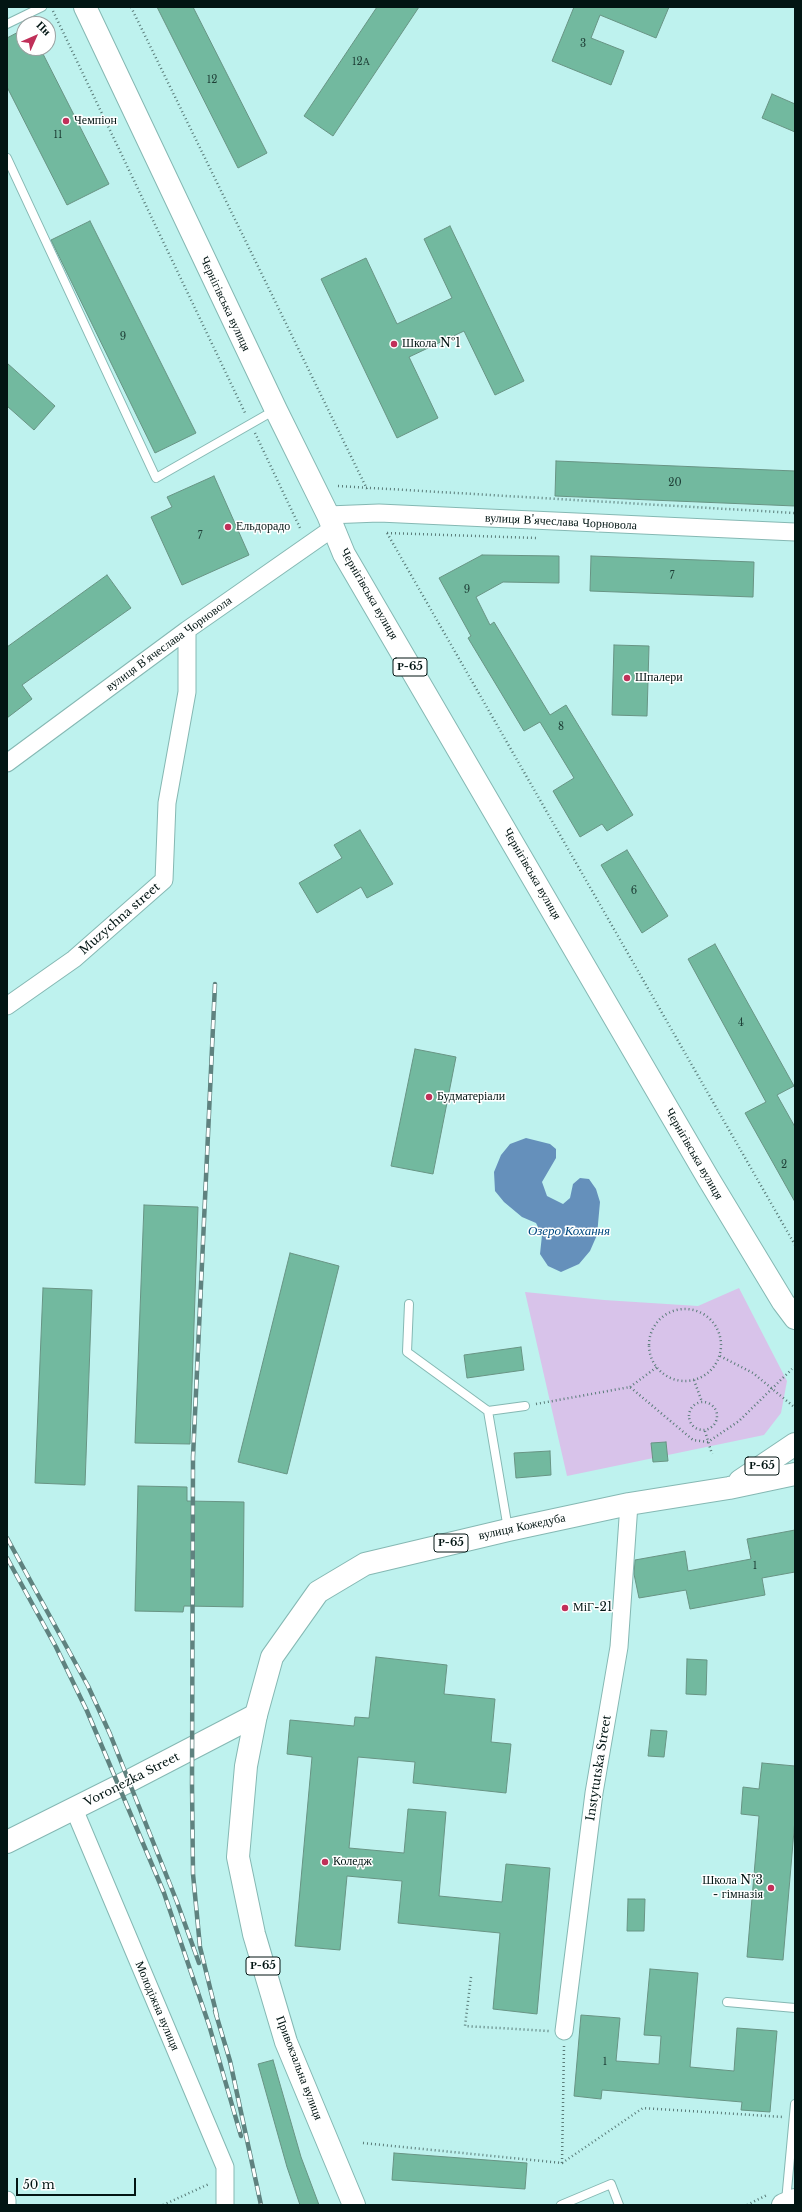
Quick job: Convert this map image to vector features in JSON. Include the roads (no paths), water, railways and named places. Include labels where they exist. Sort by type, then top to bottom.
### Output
[{"type":"main road","name":"Чернігівська вулиця","points":[[85,7],[330,521],[344,554],[704,1171],[789,1310],[795,1334]]},
{"type":"main road","name":"вулиця Кожедуба","points":[[729,1488],[795,1444]]},
{"type":"main road","name":"вулиця Кожедуба","points":[[256,1715],[272,1657],[318,1592],[365,1564],[508,1530],[629,1504],[729,1488],[795,1474]]},
{"type":"main road","name":"Voronezka Street","points":[[7,1842],[256,1715]]},
{"type":"main road","name":"Привокзальна вулиця","points":[[256,1715],[246,1766],[238,1857],[254,1934],[286,2042],[354,2205]]},
{"type":"street","name":"вулиця В'ячеслава Чорновола","points":[[7,763],[186,630],[308,545],[330,521],[379,513],[795,532]]},
{"type":"street","name":"Muzychna street","points":[[7,1006],[74,959],[164,880],[167,803],[187,692],[186,630]]},
{"type":"street","name":"Instytutska Street","points":[[564,2031],[594,1793],[619,1647],[629,1504]]},
{"type":"street","name":"Молодіжна вулиця","points":[[74,1809],[225,2167],[225,2205]]},
{"type":"street","points":[[7,2200],[7,2205]]},
{"type":"lane","points":[[7,24],[42,7]]},
{"type":"lane","points":[[7,158],[156,478],[276,410]]},
{"type":"lane","points":[[409,1304],[408,1352],[488,1411],[508,1530]]},
{"type":"lane","points":[[488,1411],[525,1406]]},
{"type":"lane","points":[[727,2002],[795,2008]]},
{"type":"lane","points":[[788,2203],[795,2104]]},
{"type":"lane","points":[[561,2205],[611,2184],[619,2205]]},
{"type":"water","name":"Озеро Кохання","points":[[526,1138],[550,1144],[556,1149],[556,1158],[542,1182],[547,1196],[563,1204],[570,1198],[573,1184],[580,1178],[589,1179],[596,1189],[600,1202],[597,1235],[590,1251],[579,1264],[561,1272],[548,1266],[540,1254],[542,1235],[536,1223],[522,1217],[504,1202],[495,1191],[494,1172],[501,1155],[510,1144]]},
{"type":"railway","points":[[215,984],[193,1457],[192,1784],[193,1874],[200,1947],[217,2016]]},
{"type":"railway","points":[[7,1538],[88,1686],[110,1734],[177,1902],[199,1963]]},
{"type":"railway","points":[[7,1558],[56,1647],[87,1711],[164,1893],[209,2025],[241,2136]]},
{"type":"railway","points":[[215,2011],[230,2061],[261,2205]]},
{"type":"place","name":"Чемпіон","points":[[66,121]]},
{"type":"place","name":"Школа №1","points":[[394,344]]},
{"type":"place","name":"Ельдорадо","points":[[228,527]]},
{"type":"place","name":"Шпалери","points":[[627,678]]},
{"type":"place","name":"Будматеріали","points":[[429,1097]]},
{"type":"place","name":"МіГ-21","points":[[565,1608]]},
{"type":"place","name":"Коледж","points":[[325,1862]]},
{"type":"place","name":"Школа №3 - гімназія","points":[[771,1888]]}]
